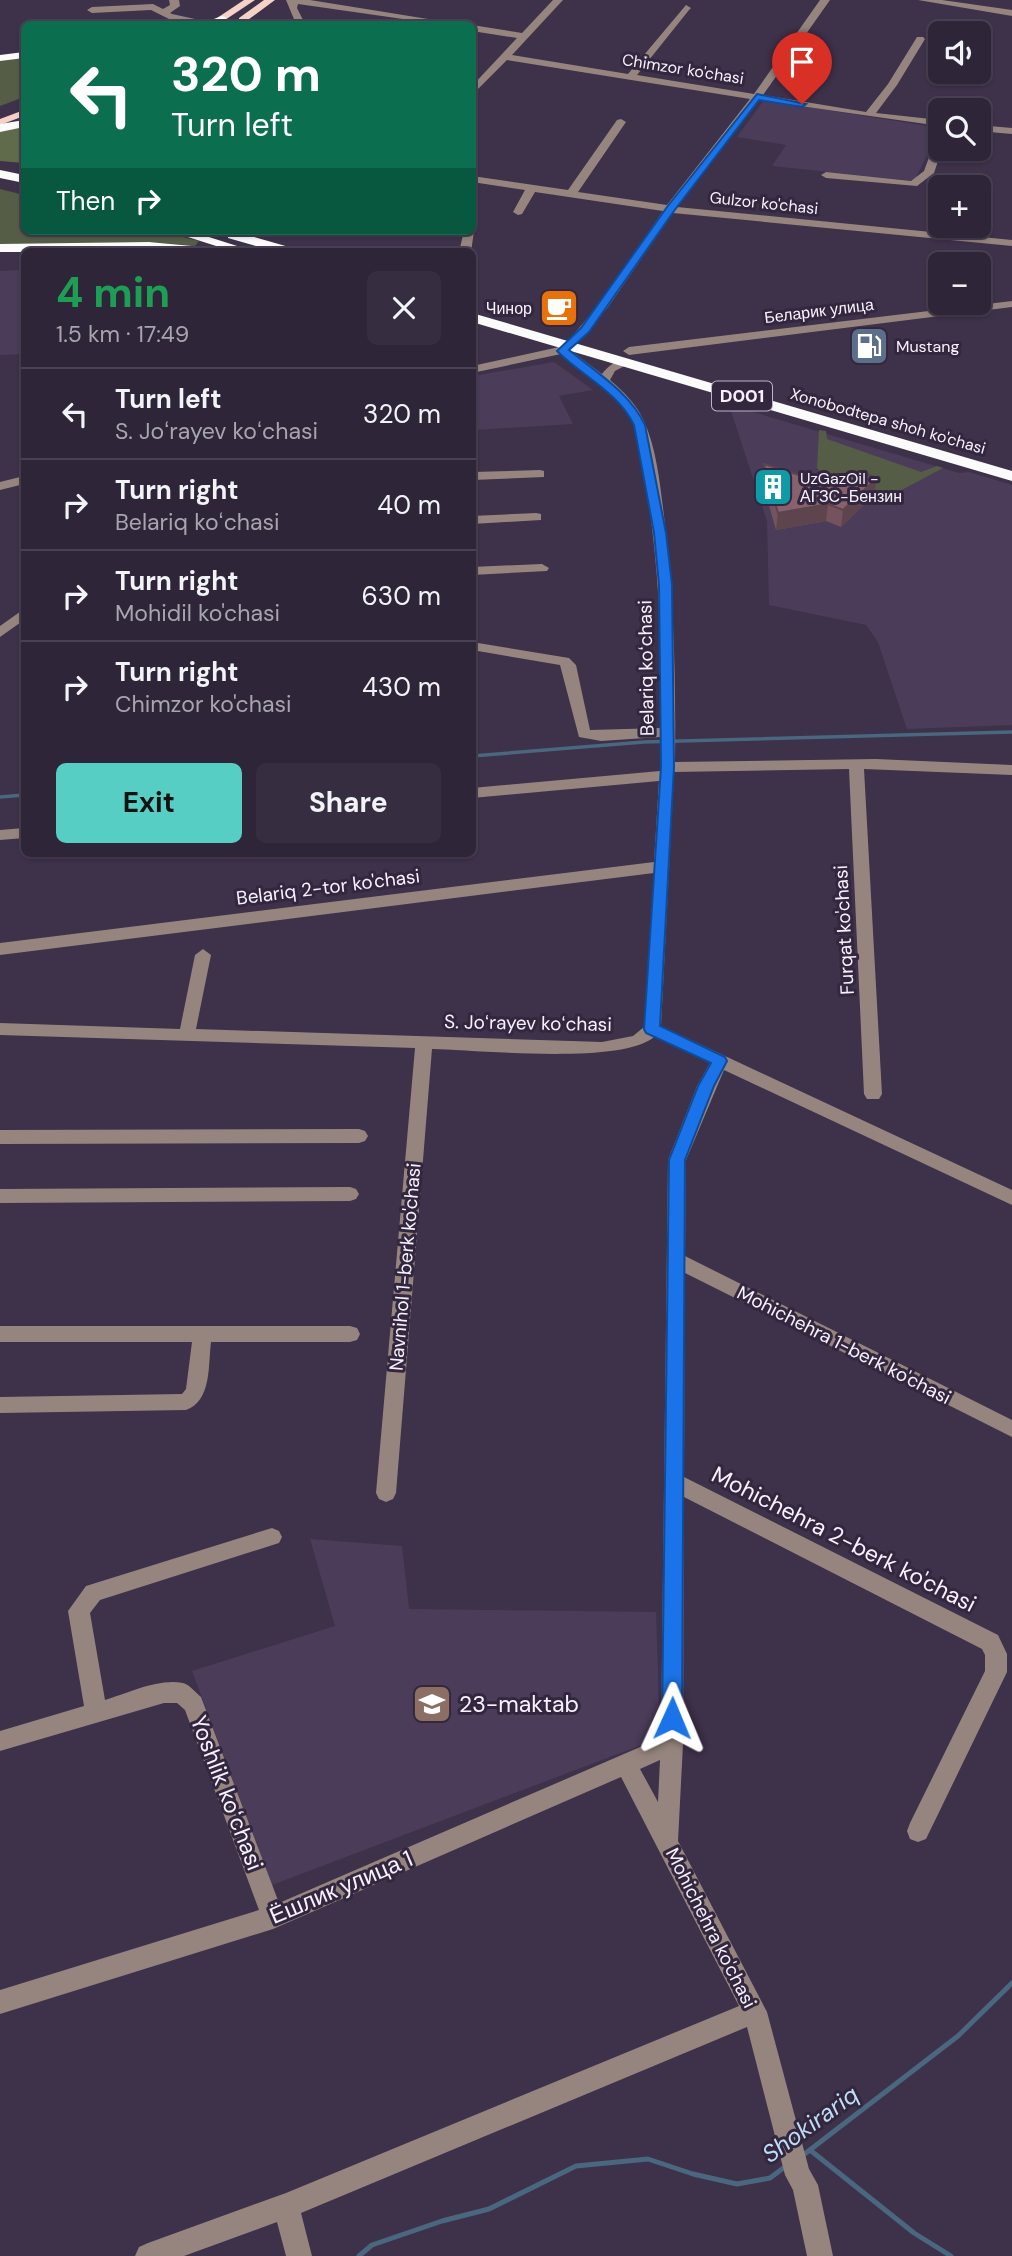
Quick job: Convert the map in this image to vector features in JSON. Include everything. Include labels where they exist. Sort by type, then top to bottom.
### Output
[{"type":"highway","points":[[0,58],[21,55]]},
{"type":"highway","points":[[0,128],[21,124]]},
{"type":"highway","points":[[0,165],[21,167]]},
{"type":"highway","points":[[0,174],[21,178]]},
{"type":"highway","points":[[0,184],[21,188]]},
{"type":"highway","points":[[190,235],[235,248]]},
{"type":"highway","points":[[233,235],[277,248]]},
{"type":"highway","points":[[261,235],[296,248]]},
{"type":"highway","points":[[0,248],[171,248]]},
{"type":"highway","name":"Xonobodtepa shoh ko'chasi","points":[[476,307],[570,344]]},
{"type":"highway","name":"Xonobodtepa shoh ko'chasi","points":[[476,318],[628,357],[924,444],[1012,476]]},
{"type":"highway","name":"Xonobodtepa shoh ko'chasi","points":[[924,444],[1012,463]]},
{"type":"main road","points":[[215,21],[250,0]]},
{"type":"main road","points":[[240,21],[270,0]]},
{"type":"main road","points":[[0,112],[21,104]]},
{"type":"main road","points":[[0,122],[21,114]]},
{"type":"street","points":[[164,12],[175,6],[174,0]]},
{"type":"street","points":[[298,21],[292,8],[293,0],[405,12],[442,21]]},
{"type":"street","points":[[476,88],[558,0]]},
{"type":"street","points":[[476,369],[570,344],[604,304],[670,209],[757,97],[825,0]]},
{"type":"street","points":[[923,0],[1012,13]]},
{"type":"street","points":[[92,5],[153,7],[169,16],[200,21]]},
{"type":"street","points":[[630,77],[686,8]]},
{"type":"street","points":[[476,29],[523,36]]},
{"type":"street","points":[[869,115],[892,85],[920,39]]},
{"type":"street","name":"Chimzor ko'chasi","points":[[505,57],[869,115],[928,122]]},
{"type":"street","points":[[571,194],[621,122]]},
{"type":"street","points":[[991,129],[1012,131]]},
{"type":"street","points":[[826,175],[913,184],[929,173],[933,161]]},
{"type":"street","name":"Gulzor ko'chasi","points":[[476,181],[670,209],[1012,243]]},
{"type":"street","points":[[518,212],[531,188]]},
{"type":"street","name":"Беларик улица","points":[[628,357],[1012,304]]},
{"type":"street","name":"Belariq koʻchasi","points":[[570,344],[603,382],[625,402],[637,419],[653,485],[666,585],[667,771],[652,1029]]},
{"type":"street","points":[[603,382],[611,369],[628,357]]},
{"type":"street","points":[[476,476],[540,474]]},
{"type":"street","points":[[0,485],[21,481]]},
{"type":"street","points":[[476,520],[536,517]]},
{"type":"street","points":[[476,571],[542,568]]},
{"type":"street","points":[[0,633],[21,616]]},
{"type":"street","points":[[476,647],[564,661],[569,665],[584,734],[667,738]]},
{"type":"street","points":[[476,793],[667,771],[856,764],[1012,770]]},
{"type":"street","name":"Furqat ko'chasi","points":[[856,764],[873,1094]]},
{"type":"street","points":[[0,835],[21,833]]},
{"type":"street","name":"Belariq 2-tor ko'chasi","points":[[0,949],[660,867]]},
{"type":"street","points":[[187,1033],[203,955]]},
{"type":"street","name":"S. Joʻrayev koʻchasi","points":[[0,1029],[602,1048],[638,1041],[652,1029]]},
{"type":"street","points":[[652,1029],[1012,1198]]},
{"type":"street","name":"Navnihol 1-berk ko'chasi","points":[[386,1493],[424,1042]]},
{"type":"street","name":"Mohichehra ko'chasi","points":[[720,1061],[706,1086],[677,1160],[672,1744],[667,1842],[755,2012],[798,2175],[805,2185],[820,2256]]},
{"type":"street","points":[[0,1137],[359,1136]]},
{"type":"street","points":[[0,1196],[350,1194]]},
{"type":"street","name":"Mohichehra 1-berk ko'chasi","points":[[676,1260],[1012,1429]]},
{"type":"street","points":[[0,1334],[350,1334]]},
{"type":"street","points":[[0,1405],[186,1402],[193,1397],[196,1389],[202,1334]]},
{"type":"street","name":"Mohichehra 2-berk ko'chasi","points":[[675,1482],[990,1642],[996,1654],[996,1672],[918,1831]]},
{"type":"street","points":[[96,1713],[79,1611],[85,1601],[93,1593],[272,1537]]},
{"type":"street","name":"Yoshlik koʻchasi","points":[[0,1741],[164,1693],[182,1693],[192,1704],[273,1917]]},
{"type":"street","name":"Ёшлик улица 1","points":[[0,2002],[273,1917],[672,1744]]},
{"type":"street","points":[[626,1764],[667,1842]]},
{"type":"street","points":[[148,2256],[286,2206],[755,2012]]},
{"type":"street","points":[[286,2206],[299,2256]]},
{"type":"shaded area","points":[[764,100],[928,126],[928,154],[914,181],[772,166],[786,145],[737,137]]},
{"type":"shaded area","points":[[21,270],[21,354],[0,355],[0,271]]},
{"type":"shaded area","points":[[554,362],[593,390],[559,396],[573,424],[476,430],[476,375]]},
{"type":"shaded area","points":[[729,405],[959,473],[969,472],[1012,485],[1012,725],[907,729],[878,642],[866,625],[769,605],[767,521]]},
{"type":"shaded area","name":"23-maktab","points":[[310,1539],[402,1546],[409,1609],[656,1612],[660,1738],[272,1885],[192,1671],[335,1626]]},
{"type":"green space","points":[[21,58],[21,98],[0,106],[0,60]]},
{"type":"green space","points":[[21,127],[21,163],[0,161],[0,131]]},
{"type":"green space","points":[[0,189],[21,194],[21,235],[176,235],[199,241],[195,246],[151,242],[0,245]]},
{"type":"green space","points":[[819,430],[826,431],[827,439],[921,472],[937,466],[943,468],[896,493],[886,493],[822,473],[817,468]]},
{"type":"building","points":[[764,464],[828,484],[833,478],[859,472],[877,478],[843,510],[828,504],[778,513]]},
{"type":"waterway","points":[[476,756],[644,742],[1012,732]]},
{"type":"waterway","points":[[0,797],[21,795]]},
{"type":"waterway","name":"Shokirariq","points":[[802,2156],[958,2036],[1012,1983]]},
{"type":"waterway","points":[[810,2150],[914,2233],[951,2256]]},
{"type":"waterway","name":"Shokirariq","points":[[359,2256],[372,2245],[442,2221],[489,2209],[576,2166],[648,2159],[693,2174],[737,2184],[770,2178],[786,2166]]},
{"type":"place","name":"Чинор","points":[[559,308]]},
{"type":"place","name":"Mustang","points":[[869,346]]},
{"type":"place","name":"UzGazOil - АГЗС-Бензин","points":[[773,487]]},
{"type":"place","name":"23-maktab","points":[[432,1704]]},
{"type":"route","points":[[672,1718],[677,1160],[706,1086],[720,1061],[652,1029],[667,767],[666,585],[660,533],[653,485],[640,425],[634,413],[603,382],[563,351],[585,330],[670,209],[757,97],[802,104]]}]
